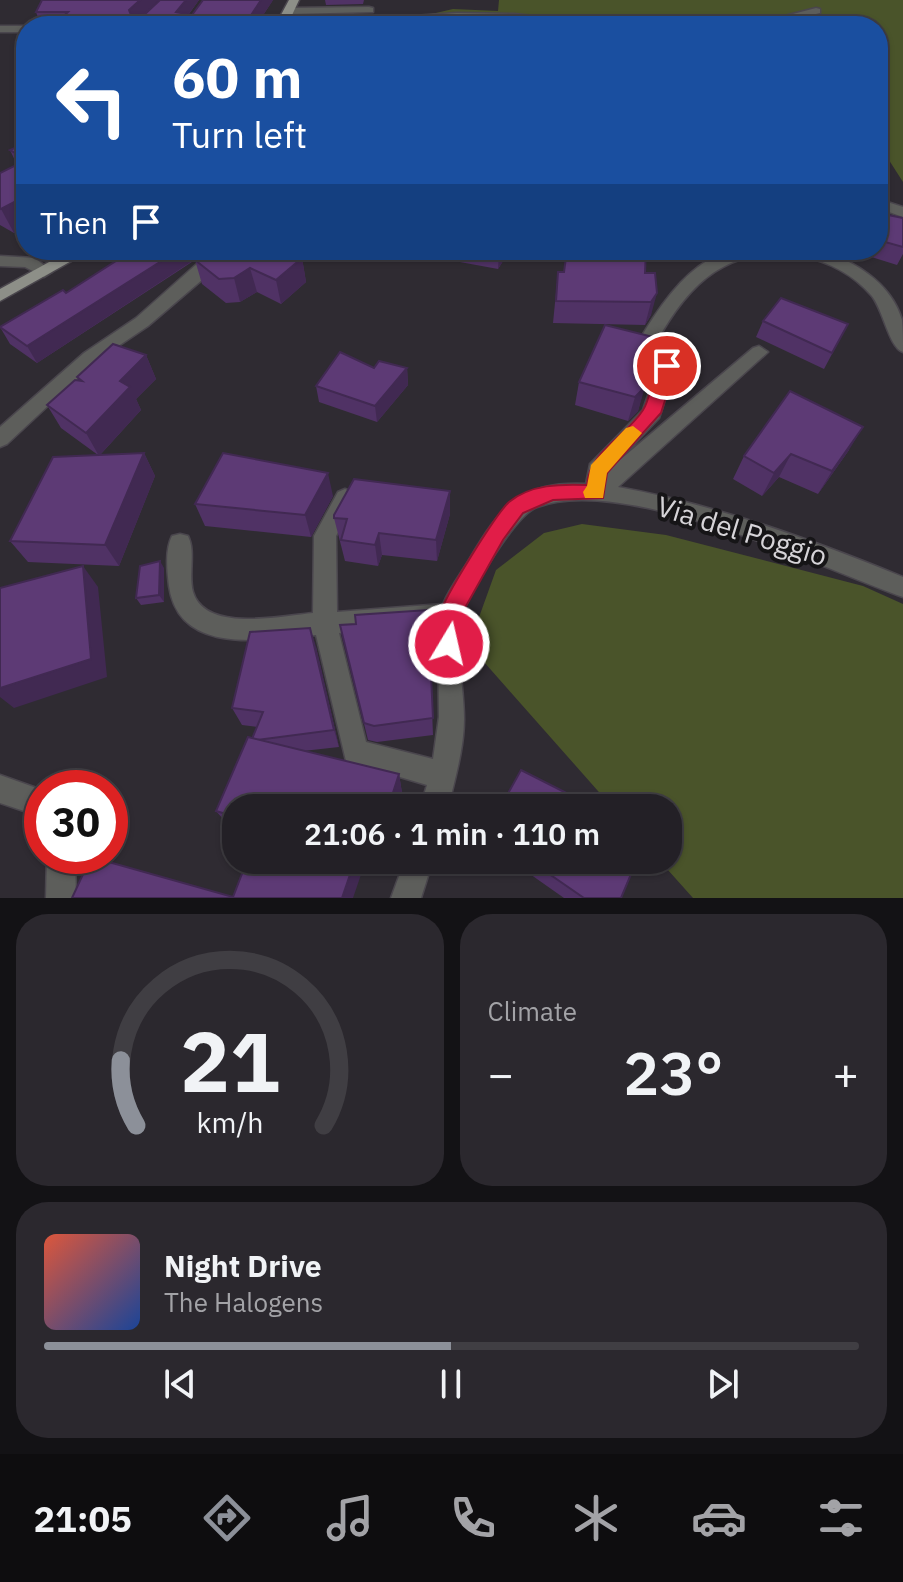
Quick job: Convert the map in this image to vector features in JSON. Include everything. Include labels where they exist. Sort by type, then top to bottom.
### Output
[{"type":"main road","points":[[0,296],[65,260]]},
{"type":"street","points":[[291,6],[371,5]]},
{"type":"street","points":[[795,16],[816,11]]},
{"type":"street","points":[[439,16],[460,13],[516,16]]},
{"type":"street","points":[[0,439],[90,357],[142,322],[214,260]]},
{"type":"street","points":[[596,493],[597,470],[652,413],[667,366],[655,347],[652,334],[679,296],[725,260]]},
{"type":"street","points":[[831,260],[876,290],[890,310],[901,342]]},
{"type":"street","points":[[0,261],[29,262],[44,272]]},
{"type":"street","points":[[901,342],[903,318]]},
{"type":"street","points":[[596,493],[759,352]]},
{"type":"street","name":"Via del Poggio","points":[[437,794],[451,733],[451,614],[496,534],[517,508],[553,492],[596,493],[693,510],[826,554],[903,587]]},
{"type":"street","points":[[345,498],[325,536],[325,623],[355,752],[441,775]]},
{"type":"street","points":[[180,543],[180,592],[187,609],[215,628],[234,630],[451,614]]},
{"type":"street","points":[[0,789],[24,797]]},
{"type":"street","points":[[61,874],[61,898]]},
{"type":"street","points":[[406,898],[414,874]]},
{"type":"green space","points":[[499,0],[903,0],[903,182],[888,159],[888,16],[423,16],[453,9],[498,11]]},
{"type":"green space","points":[[582,524],[666,535],[863,586],[903,604],[903,898],[693,898],[672,874],[682,874],[682,794],[601,794],[469,645],[496,570],[544,533]]},
{"type":"building","points":[[42,0],[140,0],[129,10],[131,15],[145,14],[160,0],[186,0],[176,12],[192,15],[203,0],[261,0],[251,16],[64,16],[68,12],[36,12]]},
{"type":"building","points":[[16,165],[16,201],[1,209],[0,208],[0,173]]},
{"type":"building","points":[[888,215],[903,218],[903,247],[888,243]]},
{"type":"building","points":[[117,260],[163,260],[27,346],[0,327],[63,290],[66,293]]},
{"type":"building","points":[[195,260],[300,260],[276,280],[250,268],[234,278],[219,279]]},
{"type":"building","points":[[566,260],[646,260],[645,273],[655,273],[657,293],[651,302],[556,301],[558,272],[564,272]]},
{"type":"building","points":[[781,298],[848,324],[832,353],[763,321]]},
{"type":"building","points":[[605,325],[657,338],[645,387],[635,397],[579,382]]},
{"type":"building","points":[[113,344],[146,355],[120,381],[130,387],[86,433],[47,405],[75,380],[82,381],[77,377]]},
{"type":"building","points":[[340,352],[374,368],[379,361],[407,368],[375,406],[316,386]]},
{"type":"building","points":[[790,391],[863,427],[832,471],[791,454],[774,473],[744,456]]},
{"type":"building","points":[[144,453],[105,545],[10,541],[53,457]]},
{"type":"building","points":[[223,453],[328,473],[305,515],[195,504]]},
{"type":"building","points":[[354,479],[450,491],[436,540],[379,533],[375,545],[341,540],[347,519],[334,518],[334,515]]},
{"type":"building","points":[[160,561],[159,595],[136,598],[140,566]]},
{"type":"building","points":[[83,566],[91,659],[0,688],[0,588]]},
{"type":"building","points":[[428,610],[433,718],[374,726],[364,723],[340,625],[356,624],[355,615]]},
{"type":"building","points":[[310,628],[334,730],[252,739],[263,712],[232,708],[250,632]]},
{"type":"building","points":[[248,737],[399,774],[393,794],[223,794]]},
{"type":"building","points":[[521,770],[568,794],[508,794]]},
{"type":"building","points":[[222,797],[222,813],[216,811]]},
{"type":"building","points":[[128,867],[233,897],[242,874],[350,874],[342,898],[72,898],[83,874],[128,874]]},
{"type":"building","points":[[549,874],[631,874],[621,898],[584,898]]},
{"type":"slow traffic","points":[[592,492],[596,493],[597,470],[633,433]]},
{"type":"route","points":[[449,644],[451,614],[496,534],[517,508],[532,499],[553,492],[596,493],[597,470],[652,413],[667,366]]}]
